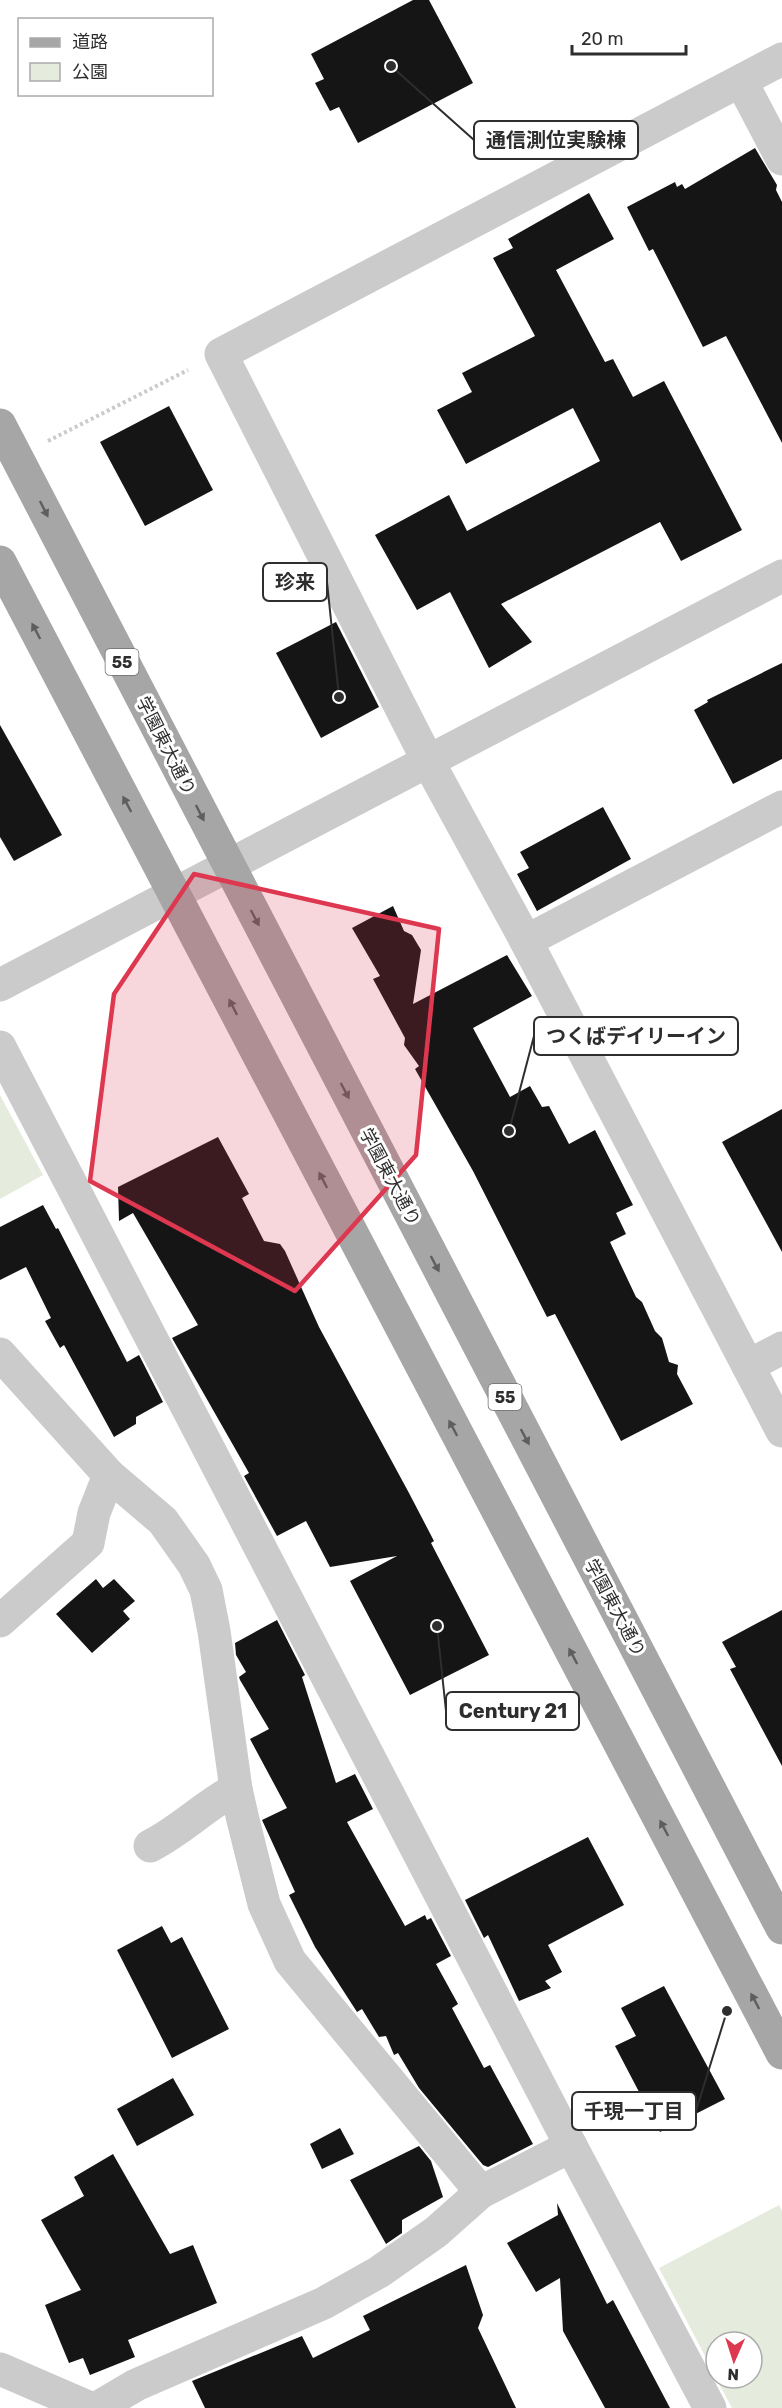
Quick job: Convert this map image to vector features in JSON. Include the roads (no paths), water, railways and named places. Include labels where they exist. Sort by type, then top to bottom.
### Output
[{"type":"main road","name":"学園東大通り","points":[[0,425],[782,1928]]},
{"type":"main road","points":[[0,562],[782,2053]]},
{"type":"street","points":[[782,59],[221,354],[429,763],[526,941],[782,1431]]},
{"type":"street","points":[[741,81],[782,159]]},
{"type":"street","points":[[0,985],[429,763],[782,576]]},
{"type":"street","points":[[526,941],[782,807]]},
{"type":"street","points":[[0,1047],[571,2146],[710,2408]]},
{"type":"street","points":[[748,1366],[782,1348]]},
{"type":"street","points":[[0,1354],[30,1390],[109,1475],[163,1521],[194,1565],[206,1590],[236,1789],[264,1904],[290,1960],[482,2192]]},
{"type":"street","points":[[0,1621],[88,1543],[94,1513],[109,1475]]},
{"type":"street","points":[[150,1846],[179,1831],[209,1803],[236,1789]]},
{"type":"street","points":[[97,2408],[136,2385],[298,2316],[361,2283],[436,2232],[482,2192],[571,2146]]},
{"type":"street","points":[[0,2369],[90,2408]]},
{"type":"place","name":"通信測位実験棟","points":[[391,66]]},
{"type":"place","name":"珍来","points":[[339,697]]},
{"type":"place","name":"つくばデイリーイン","points":[[509,1131]]},
{"type":"place","name":"Century 21","points":[[437,1626]]},
{"type":"place","name":"千現一丁目","points":[[727,2011]]}]
